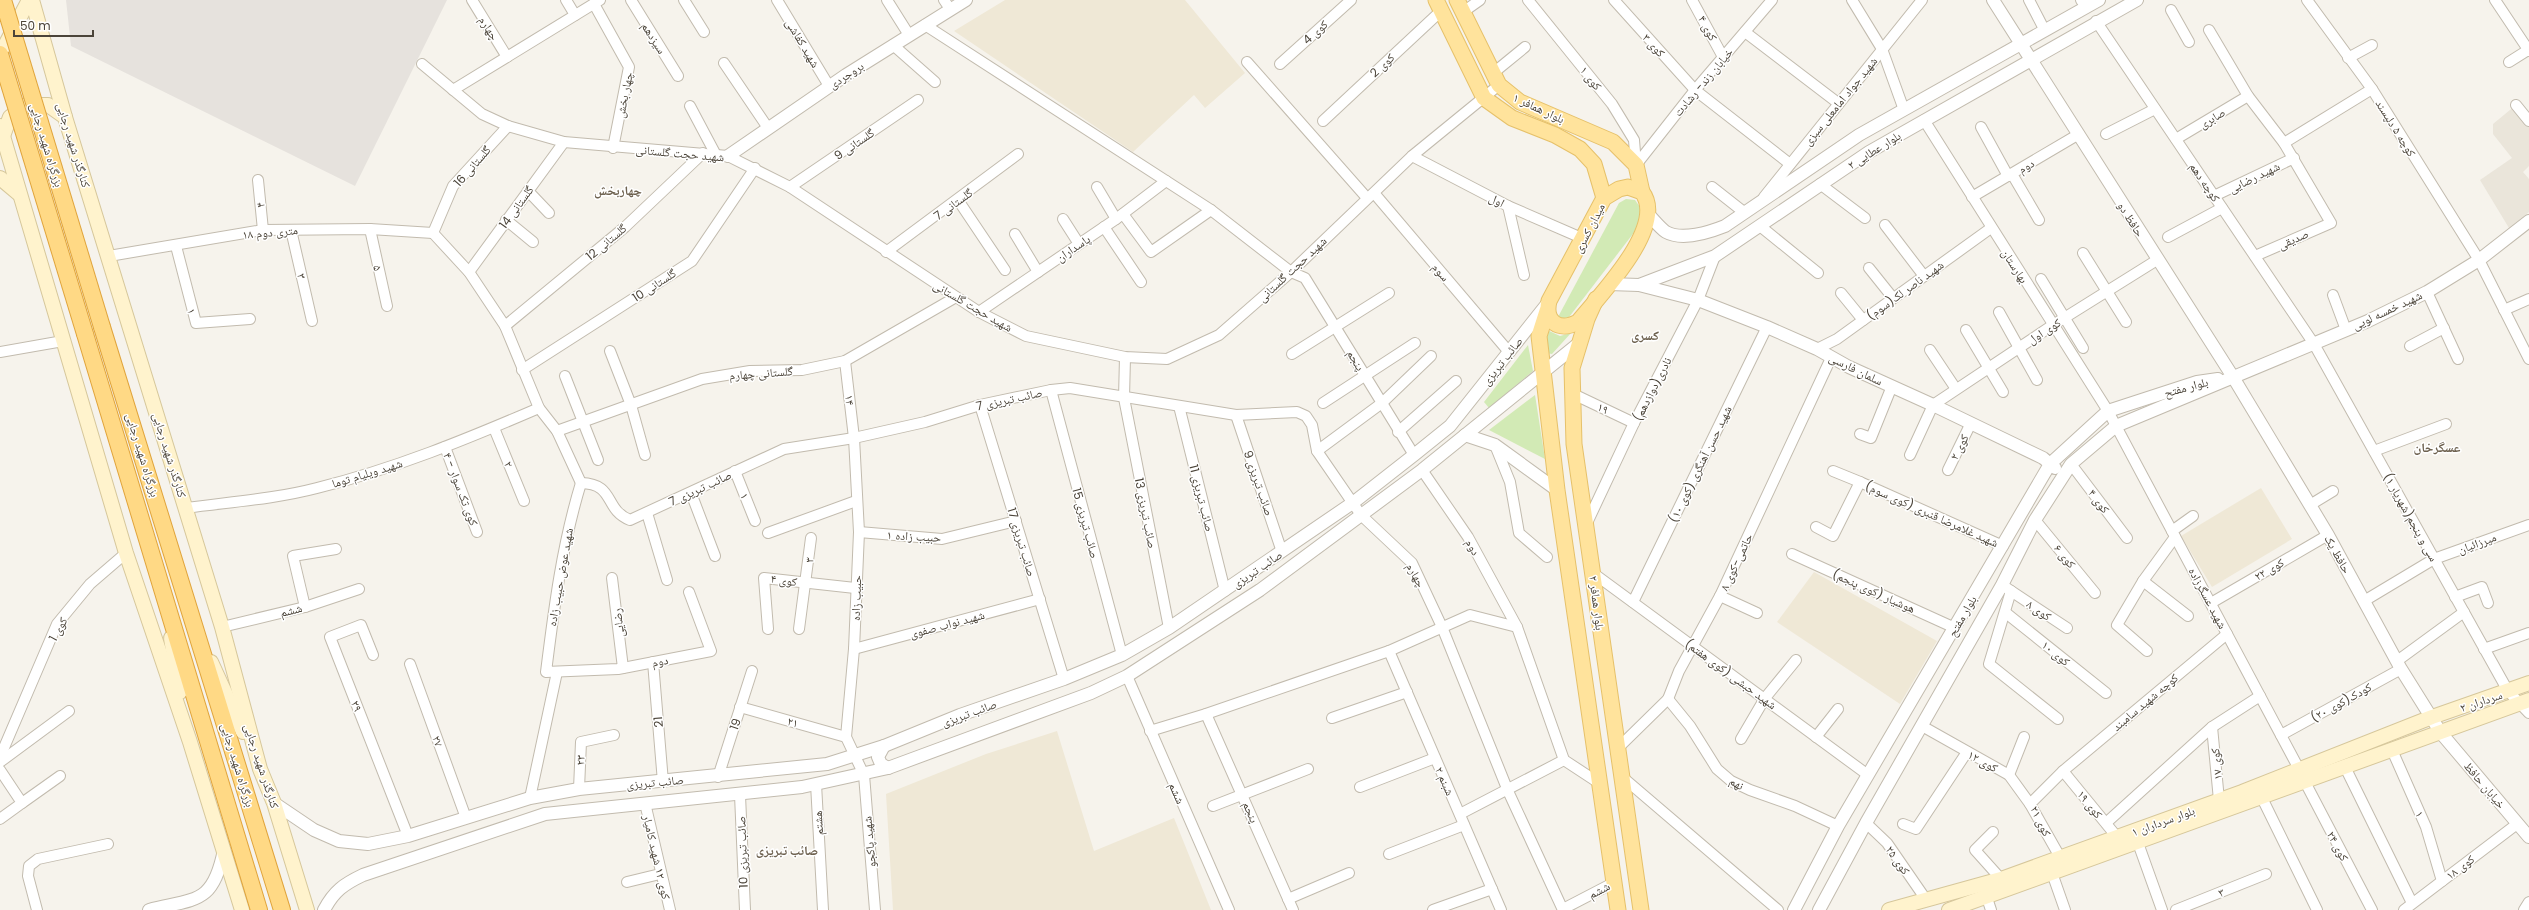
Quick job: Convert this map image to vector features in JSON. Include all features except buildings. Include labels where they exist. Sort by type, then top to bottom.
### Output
[{"type":"highway","name":"بزرگراه شهید رجایی","points":[[3,0],[102,327],[200,636],[282,910]]},
{"type":"highway","name":"بزرگراه شهید رجایی","points":[[0,55],[160,578],[259,910]]},
{"type":"main road","points":[[0,34],[18,0]]},
{"type":"main road","points":[[0,55],[29,0]]},
{"type":"main road","name":"کنارگذر شهید رجایی","points":[[32,0],[65,117],[222,627],[260,769],[274,803],[307,910]]},
{"type":"main road","name":"بلوار همافر ۱","points":[[1439,5],[1484,98],[1512,118],[1555,135],[1580,149],[1594,164],[1604,198]]},
{"type":"main road","name":"بلوار همافر ۱","points":[[1460,6],[1496,79],[1520,102],[1613,142],[1636,165]]},
{"type":"main road","points":[[65,117],[48,105],[27,105],[10,117],[1,131],[126,552],[190,742],[242,910]]},
{"type":"main road","points":[[1548,306],[1556,324],[1570,326],[1578,322],[1609,284],[1640,241],[1648,214],[1647,201],[1642,192],[1636,165]]},
{"type":"main road","points":[[0,178],[18,192]]},
{"type":"main road","name":"میدان کسری","points":[[1548,306],[1604,198],[1619,189],[1628,187],[1642,192]]},
{"type":"main road","name":"بلوار همافر ۲","points":[[1596,299],[1578,344],[1572,368],[1571,393],[1574,444],[1587,523],[1616,750],[1641,910]]},
{"type":"main road","name":"بلوار همافر ۲","points":[[1548,306],[1539,336],[1557,490],[1618,910]]},
{"type":"main road","points":[[160,578],[190,742]]},
{"type":"main road","points":[[200,636],[260,769]]},
{"type":"main road","name":"سرداران ۲","points":[[2432,718],[2529,683]]},
{"type":"main road","name":"سرداران ۲","points":[[2441,733],[2526,706]]},
{"type":"main road","name":"بلوار سرداران ۱","points":[[1889,910],[2001,879],[2219,800],[2432,718]]},
{"type":"main road","name":"بلوار سرداران ۱","points":[[1949,910],[1989,904],[2052,873],[2441,733]]},
{"type":"street","name":"چهارم","points":[[472,0],[507,57]]},
{"type":"street","points":[[566,0],[575,15]]},
{"type":"street","name":"سیزدهم","points":[[631,0],[678,76]]},
{"type":"street","points":[[684,0],[704,32]]},
{"type":"street","name":"شهید کفاشی","points":[[777,0],[829,86]]},
{"type":"street","points":[[887,0],[909,35]]},
{"type":"street","name":"بروجردی","points":[[722,155],[768,128],[829,86],[925,25],[947,5],[966,0]]},
{"type":"street","name":"کوی 4","points":[[1280,64],[1351,0]]},
{"type":"street","points":[[1460,6],[1480,0]]},
{"type":"street","name":"کوی ۱","points":[[1528,0],[1612,104],[1634,140],[1636,165]]},
{"type":"street","name":"کوی ۳","points":[[1614,0],[1694,90]]},
{"type":"street","name":"کوی ۴","points":[[1692,0],[1723,57]]},
{"type":"street","name":"خیابان زند- رشادت","points":[[1636,165],[1694,90],[1772,0]]},
{"type":"street","points":[[1852,0],[1882,49],[1904,110]]},
{"type":"street","name":"شهید جواد امامعلی سبزی","points":[[1759,204],[1838,103],[1922,0]]},
{"type":"street","points":[[1992,0],[2021,43]]},
{"type":"street","points":[[2029,0],[2049,26],[2048,34],[2053,42],[2057,44],[2042,63],[2044,80]]},
{"type":"street","name":"بلوار عطایی ۲","points":[[1648,214],[1666,232],[1676,234],[1713,231],[1745,214],[1859,135],[2021,43],[2083,3],[2099,0]]},
{"type":"street","name":"بلوار عطایی ۲","points":[[1609,284],[1639,284],[1716,256],[1868,152],[2031,60],[2096,21],[2137,0]]},
{"type":"street","name":"کوچه ۵ دلپسند","points":[[2307,0],[2372,89],[2479,260],[2529,359]]},
{"type":"street","points":[[2495,0],[2525,37],[2528,50],[2509,62]]},
{"type":"street","points":[[453,90],[597,2]]},
{"type":"street","name":"چهار بخش","points":[[597,2],[630,67],[613,148]]},
{"type":"street","name":"کوی 2","points":[[1323,121],[1439,5]]},
{"type":"street","points":[[2171,10],[2189,42]]},
{"type":"street","name":"کوچه دهم","points":[[2096,21],[2314,344]]},
{"type":"street","name":"پنجم","points":[[925,25],[1211,210],[1291,272],[1305,278],[1337,327],[1398,432],[1414,455]]},
{"type":"street","points":[[2210,30],[2248,96],[2294,158]]},
{"type":"street","points":[[1745,32],[1838,103]]},
{"type":"street","name":"حافظ دو","points":[[2021,43],[2157,260],[2233,377]]},
{"type":"street","points":[[893,45],[935,82]]},
{"type":"street","points":[[2348,58],[2372,45]]},
{"type":"street","points":[[1496,79],[1525,47]]},
{"type":"street","name":"سوم","points":[[1247,62],[1370,195],[1509,352]]},
{"type":"street","points":[[724,63],[768,128]]},
{"type":"street","name":"شهید حجت گلستانی","points":[[422,64],[482,114],[508,126],[564,142],[613,148],[722,155],[755,168],[790,187],[886,252],[979,312],[1026,336],[1125,357],[1167,359],[1219,335],[1291,272],[1412,156],[1484,98],[1496,79]]},
{"type":"street","points":[[2284,143],[2372,89]]},
{"type":"street","points":[[1694,90],[1790,164]]},
{"type":"street","name":"صابری","points":[[2176,139],[2248,96]]},
{"type":"street","name":"گلستانی 9","points":[[790,187],[918,100]]},
{"type":"street","points":[[2516,105],[2529,121]]},
{"type":"street","points":[[690,106],[722,155]]},
{"type":"street","points":[[2106,134],[2155,108]]},
{"type":"street","name":"بهارستان","points":[[1924,120],[2116,426]]},
{"type":"street","name":"گلستانی 16","points":[[433,233],[453,186],[508,126]]},
{"type":"street","points":[[1981,127],[2039,220]]},
{"type":"street","name":"دوم","points":[[1972,197],[2079,134]]},
{"type":"street","points":[[1859,135],[1868,152]]},
{"type":"street","name":"گلستانی 14","points":[[469,272],[564,142]]},
{"type":"street","name":"گلستانی 12","points":[[505,326],[625,227],[703,153]]},
{"type":"street","name":"گلستانی 7","points":[[886,252],[1018,154]]},
{"type":"street","name":"اول","points":[[1412,156],[1508,206],[1584,239]]},
{"type":"street","name":"شهید رضایی","points":[[2214,196],[2294,158]]},
{"type":"street","name":"صدیقی","points":[[2255,256],[2331,223],[2294,158]]},
{"type":"street","name":"گلستانی 10","points":[[522,370],[692,261],[755,168]]},
{"type":"street","name":"۴","points":[[258,180],[263,230]]},
{"type":"street","name":"پاسداران","points":[[979,312],[1120,216],[1166,181]]},
{"type":"street","points":[[1820,184],[1865,218]]},
{"type":"street","points":[[1097,187],[1151,252],[1211,210]]},
{"type":"street","points":[[1712,187],[1745,214]]},
{"type":"street","points":[[528,191],[549,213]]},
{"type":"street","points":[[958,200],[1005,270]]},
{"type":"street","points":[[1508,206],[1524,275]]},
{"type":"street","points":[[2168,237],[2222,208]]},
{"type":"street","points":[[1063,218],[1079,244]]},
{"type":"street","points":[[506,220],[532,242]]},
{"type":"street","name":"شهید خمسه لویی","points":[[2233,377],[2346,330],[2427,292],[2479,260],[2529,221]]},
{"type":"street","points":[[1885,225],[1924,276]]},
{"type":"street","points":[[1760,226],[1818,273]]},
{"type":"street","points":[[1104,227],[1141,282]]},
{"type":"street","name":"شهید ناصر لک(سوم)","points":[[1817,349],[1837,339],[1991,228]]},
{"type":"street","name":"۱۸ متری دوم","points":[[109,256],[176,246],[263,230],[370,229],[433,233]]},
{"type":"street","name":"۵","points":[[370,229],[387,306]]},
{"type":"street","name":"۳","points":[[291,230],[312,321]]},
{"type":"street","points":[[433,233],[469,272],[505,326],[539,408],[557,431],[581,483]]},
{"type":"street","points":[[1015,234],[1038,272]]},
{"type":"street","name":"۱","points":[[176,246],[196,323],[250,319]]},
{"type":"street","points":[[2083,253],[2126,322]]},
{"type":"street","name":"نادری(دوازدهم)","points":[[1587,523],[1634,423],[1698,300],[1716,256]]},
{"type":"street","name":"کوی اول","points":[[1933,404],[2053,325],[2157,260]]},
{"type":"street","points":[[1869,268],[1893,298]]},
{"type":"street","points":[[2041,279],[2083,348]]},
{"type":"street","name":"سلمان فارسی","points":[[1639,284],[1698,300],[1767,327],[1817,349],[1831,358],[1933,404],[1971,423],[2050,464],[2064,475]]},
{"type":"street","points":[[2427,292],[2458,359]]},
{"type":"street","points":[[1292,354],[1389,293]]},
{"type":"street","points":[[1841,293],[1863,320]]},
{"type":"street","points":[[2333,295],[2346,330]]},
{"type":"street","name":"گلستانی چهارم","points":[[557,431],[702,379],[750,371],[802,370],[845,361],[956,297]]},
{"type":"street","points":[[2504,310],[2529,299]]},
{"type":"street","name":"صائب تبریزی","points":[[274,803],[314,830],[339,841],[368,844],[408,836],[530,798],[579,789],[801,768],[854,756],[884,746],[960,715],[1064,679],[1122,655],[1169,628],[1354,502],[1450,426],[1548,306]]},
{"type":"street","points":[[1999,312],[2037,380]]},
{"type":"street","name":"شهید حسن آهنگری (کوی ۱۰)","points":[[1633,602],[1767,327]]},
{"type":"street","points":[[2410,346],[2444,328]]},
{"type":"street","points":[[1966,330],[2003,392]]},
{"type":"street","points":[[0,352],[63,341]]},
{"type":"street","points":[[1323,403],[1365,374],[1415,343]]},
{"type":"street","name":"صائب تبریزی","points":[[324,910],[332,895],[344,884],[363,875],[537,816],[645,803],[740,795],[802,787],[864,775],[888,768],[1091,693],[1127,676],[1260,590],[1422,470],[1578,344]]},
{"type":"street","name":"سی و پنجم(شهریار ۱)","points":[[2314,344],[2508,691],[2526,706]]},
{"type":"street","points":[[1930,350],[1956,389]]},
{"type":"street","points":[[610,351],[631,405],[645,455]]},
{"type":"street","points":[[1317,451],[1382,403],[1431,356]]},
{"type":"street","points":[[1124,398],[1125,357]]},
{"type":"street","name":"حاتمی-کوی ۸","points":[[1616,750],[1668,699],[1679,671],[1720,596],[1831,358]]},
{"type":"street","name":"۱۴","points":[[845,361],[854,438]]},
{"type":"street","points":[[565,376],[598,460]]},
{"type":"street","name":"بلوار مفتح","points":[[1796,910],[1838,826],[2050,464],[2108,411],[2196,382],[2233,377]]},
{"type":"street","name":"بلوار مفتح","points":[[1819,910],[1866,823],[1922,726],[2007,588],[2035,520],[2071,464],[2116,426],[2233,377]]},
{"type":"street","name":"حافظ یک","points":[[2233,377],[2328,535],[2399,665],[2441,733]]},
{"type":"street","points":[[1398,432],[1456,381]]},
{"type":"street","points":[[1860,434],[1871,438],[1892,386]]},
{"type":"street","name":"صائب تبریزی 7","points":[[581,483],[595,483],[603,488],[619,516],[630,520],[784,449],[854,438],[925,422],[980,405],[1051,390],[1070,388],[1124,398],[1236,415],[1297,412],[1306,416],[1312,425],[1317,451],[1354,502]]},
{"type":"street","name":"صائب تبریزی 15","points":[[1051,390],[1122,655]]},
{"type":"street","name":"۱۹","points":[[1571,393],[1634,423]]},
{"type":"street","name":"صائب تبریزی 13","points":[[1124,398],[1169,628]]},
{"type":"street","points":[[1910,455],[1933,404]]},
{"type":"street","name":"صائب تبریزی 17","points":[[980,405],[1064,679]]},
{"type":"street","name":"صائب تبریزی 11","points":[[1178,406],[1225,591]]},
{"type":"street","name":"شهید ویلیام توما","points":[[186,508],[316,489],[383,470],[494,428],[539,408]]},
{"type":"street","name":"صائب تبریزی 9","points":[[1236,415],[1282,552]]},
{"type":"street","points":[[1459,415],[1469,420],[1467,433],[1495,445],[1557,490]]},
{"type":"street","name":"کوی ۲","points":[[1948,470],[1971,423]]},
{"type":"street","points":[[2374,452],[2446,424]]},
{"type":"street","name":"شهید عسگرزاده","points":[[2116,426],[2299,769]]},
{"type":"street","name":"۲","points":[[494,428],[524,501]]},
{"type":"street","name":"حبیب زاده","points":[[854,438],[856,501],[859,532],[855,588],[854,649],[846,738],[864,775]]},
{"type":"street","points":[[1495,445],[1510,482],[1519,532],[1547,557]]},
{"type":"street","name":"۴ - کوی تک سوار","points":[[445,447],[477,532]]},
{"type":"street","name":"کوی ۴","points":[[2071,464],[2127,538]]},
{"type":"street","name":"دوم","points":[[1422,470],[1468,537],[1517,628],[1564,760]]},
{"type":"street","name":"۱","points":[[735,471],[755,521]]},
{"type":"street","name":"شهید غلامرضا قنبری (کوی سوم)","points":[[1833,471],[2003,546]]},
{"type":"street","name":"شهید غلامرضا قنبری (کوی سوم)","points":[[1816,527],[1833,536],[1860,482]]},
{"type":"street","name":"شهید عوض حبیب زاده","points":[[530,798],[551,672],[557,582],[569,524],[581,483]]},
{"type":"street","points":[[2310,505],[2333,491]]},
{"type":"street","points":[[691,493],[715,556]]},
{"type":"street","points":[[768,533],[856,501]]},
{"type":"street","name":"چهارم","points":[[1354,502],[1361,515],[1412,563],[1442,627],[1508,791],[1563,910]]},
{"type":"street","points":[[647,513],[667,580]]},
{"type":"street","points":[[2147,651],[2117,625],[2143,581],[2174,534],[2193,516]]},
{"type":"street","name":"کوی ۶","points":[[2035,520],[2095,593]]},
{"type":"street","name":"حبیب زاده ۱","points":[[859,532],[942,540],[1016,521]]},
{"type":"street","name":"میرزائیان","points":[[2364,601],[2434,559],[2529,525]]},
{"type":"street","name":"کوی ۲۲","points":[[2211,603],[2328,535]]},
{"type":"street","name":"۳","points":[[800,630],[811,538]]},
{"type":"street","points":[[305,607],[293,556],[336,549]]},
{"type":"street","name":"کوی 1","points":[[0,756],[16,723],[57,624],[90,584],[126,552]]},
{"type":"street","name":"هوشیار (کوی پنجم)","points":[[1792,554],[1955,628]]},
{"type":"street","name":"شهید حبشی (کوی هفتم)","points":[[1593,573],[1868,775]]},
{"type":"street","name":"رضایی","points":[[612,578],[623,668]]},
{"type":"street","name":"کوی ۴","points":[[768,629],[764,578],[806,584],[855,588]]},
{"type":"street","points":[[2143,581],[2188,616]]},
{"type":"street","points":[[2455,597],[2482,587],[2488,603]]},
{"type":"street","points":[[2007,588],[2006,613],[1989,664],[2058,719]]},
{"type":"street","name":"کوی ۸","points":[[2007,588],[2068,628]]},
{"type":"street","name":"ششم","points":[[222,627],[305,607],[359,589]]},
{"type":"street","name":"دوم","points":[[551,672],[623,668],[711,651],[690,592]]},
{"type":"street","points":[[1720,596],[1757,613]]},
{"type":"street","name":"شهید نواب صفوی","points":[[854,649],[1040,599]]},
{"type":"street","name":"کودک(کوی ۲۰)","points":[[2282,735],[2399,665],[2464,612]]},
{"type":"street","name":"کوی ۱۰","points":[[2006,613],[2106,693]]},
{"type":"street","points":[[1150,731],[1206,714],[1389,651],[1470,615],[1517,628]]},
{"type":"street","name":"۲۹","points":[[373,655],[361,625],[330,637],[408,836]]},
{"type":"street","points":[[2484,649],[2529,633]]},
{"type":"street","name":"کوچه شهید سامبند","points":[[2064,771],[2227,634]]},
{"type":"street","name":"شبنم ۲","points":[[1389,651],[1501,910]]},
{"type":"street","points":[[1741,739],[1765,698],[1796,660]]},
{"type":"street","name":"21","points":[[653,662],[663,782]]},
{"type":"street","name":"۲۷","points":[[410,664],[466,818]]},
{"type":"street","name":"19","points":[[718,777],[752,671]]},
{"type":"street","name":"ششم","points":[[1127,676],[1229,910]]},
{"type":"street","points":[[1332,718],[1407,692]]},
{"type":"street","points":[[2106,823],[2212,727],[2260,696]]},
{"type":"street","name":"نهم","points":[[1668,699],[1690,726],[1717,769],[1731,781],[1750,790],[1795,806],[1838,826]]},
{"type":"street","name":"۲۱","points":[[740,708],[846,738]]},
{"type":"street","points":[[1816,738],[1838,709]]},
{"type":"street","points":[[0,762],[69,711]]},
{"type":"street","name":"پنجم","points":[[1206,714],[1244,795],[1293,910]]},
{"type":"street","name":"کوی ۱۲","points":[[1922,726],[2009,775],[2024,737]]},
{"type":"street","name":"کوی ۱۷","points":[[2212,727],[2219,800]]},
{"type":"street","name":"خیابان حافظ","points":[[2441,733],[2529,837]]},
{"type":"street","name":"۲۳","points":[[579,789],[581,742],[614,735]]},
{"type":"street","points":[[884,746],[878,757],[881,764],[888,768]]},
{"type":"street","name":"۱","points":[[2392,750],[2426,827],[2442,881]]},
{"type":"street","points":[[1904,824],[1916,829],[1967,752]]},
{"type":"street","points":[[1360,787],[1435,758]]},
{"type":"street","points":[[1460,814],[1508,791],[1564,760],[1599,783]]},
{"type":"street","points":[[801,768],[809,776],[808,783],[802,787]]},
{"type":"street","points":[[2345,768],[2412,904]]},
{"type":"street","points":[[1213,806],[1308,769]]},
{"type":"street","points":[[0,770],[22,803]]},
{"type":"street","name":"کوی ۲۱","points":[[2060,858],[2030,804],[2064,771]]},
{"type":"street","name":"کوی ۱۹","points":[[2064,771],[2117,837]]},
{"type":"street","name":"شهید پاکجو","points":[[864,775],[875,910]]},
{"type":"street","points":[[1620,775],[1778,910]]},
{"type":"street","points":[[2009,775],[2030,804]]},
{"type":"street","points":[[0,819],[60,776]]},
{"type":"street","name":"کوی ۲۴","points":[[2305,782],[2372,910]]},
{"type":"street","name":"هشتم","points":[[816,784],[823,910]]},
{"type":"street","name":"صائب تبریزی 10","points":[[740,795],[745,910]]},
{"type":"street","points":[[2262,798],[2317,910]]},
{"type":"street","name":"کوی ۱۲ شهید کامیار","points":[[645,803],[660,874],[670,910]]},
{"type":"street","name":"کوی ۲۵","points":[[1866,823],[1887,843],[1926,901]]},
{"type":"street","name":"کوی ۱۸","points":[[2404,910],[2517,824]]},
{"type":"street","points":[[1389,854],[1464,825]]},
{"type":"street","points":[[1993,832],[1975,850],[2001,879]]},
{"type":"street","points":[[2138,843],[2162,910]]},
{"type":"street","points":[[37,910],[28,876],[29,866],[38,859],[108,844]]},
{"type":"street","points":[[149,910],[199,897],[211,887],[219,874],[224,849]]},
{"type":"street","points":[[1288,899],[1349,873]]},
{"type":"street","points":[[2052,873],[2065,910]]},
{"type":"street","points":[[627,882],[660,874]]},
{"type":"street","name":"۳","points":[[2176,910],[2266,874]]},
{"type":"street","name":"ششم","points":[[1563,910],[1614,882]]},
{"type":"street","points":[[1433,910],[1492,889]]},
{"type":"street","points":[[2524,910],[2529,902]]},
{"type":"street","points":[[1796,910],[1801,910]]},
{"type":"shaded area","points":[[66,0],[447,0],[355,186],[71,46]]},
{"type":"shaded area","points":[[1005,0],[1185,0],[1245,73],[1205,108],[1194,95],[1133,152],[954,31]]},
{"type":"shaded area","points":[[2516,105],[2529,122],[2529,166],[2523,172],[2529,179],[2529,212],[2509,228],[2480,180],[2512,158],[2493,134],[2493,124]]},
{"type":"shaded area","points":[[2261,488],[2292,539],[2212,587],[2181,536]]},
{"type":"shaded area","points":[[1814,572],[1937,641],[1900,704],[1777,622]]},
{"type":"shaded area","points":[[1057,731],[1094,851],[1174,818],[1211,910],[893,910],[886,794],[986,754]]},
{"type":"green space","points":[[1626,199],[1635,200],[1642,210],[1639,226],[1566,321],[1558,317],[1619,203]]},
{"type":"green space","points":[[1547,330],[1560,336],[1571,333],[1552,354],[1546,353]]},
{"type":"green space","points":[[1528,345],[1533,371],[1489,408],[1484,402]]},
{"type":"green space","points":[[1535,395],[1545,459],[1489,430]]},
{"type":"district","name":"چهاربخش","points":[[618,190]]},
{"type":"district","name":"کسری","points":[[1645,335]]},
{"type":"district","name":"عسگرخان","points":[[2437,447]]},
{"type":"district","name":"صائب تبریزی","points":[[787,850]]}]
